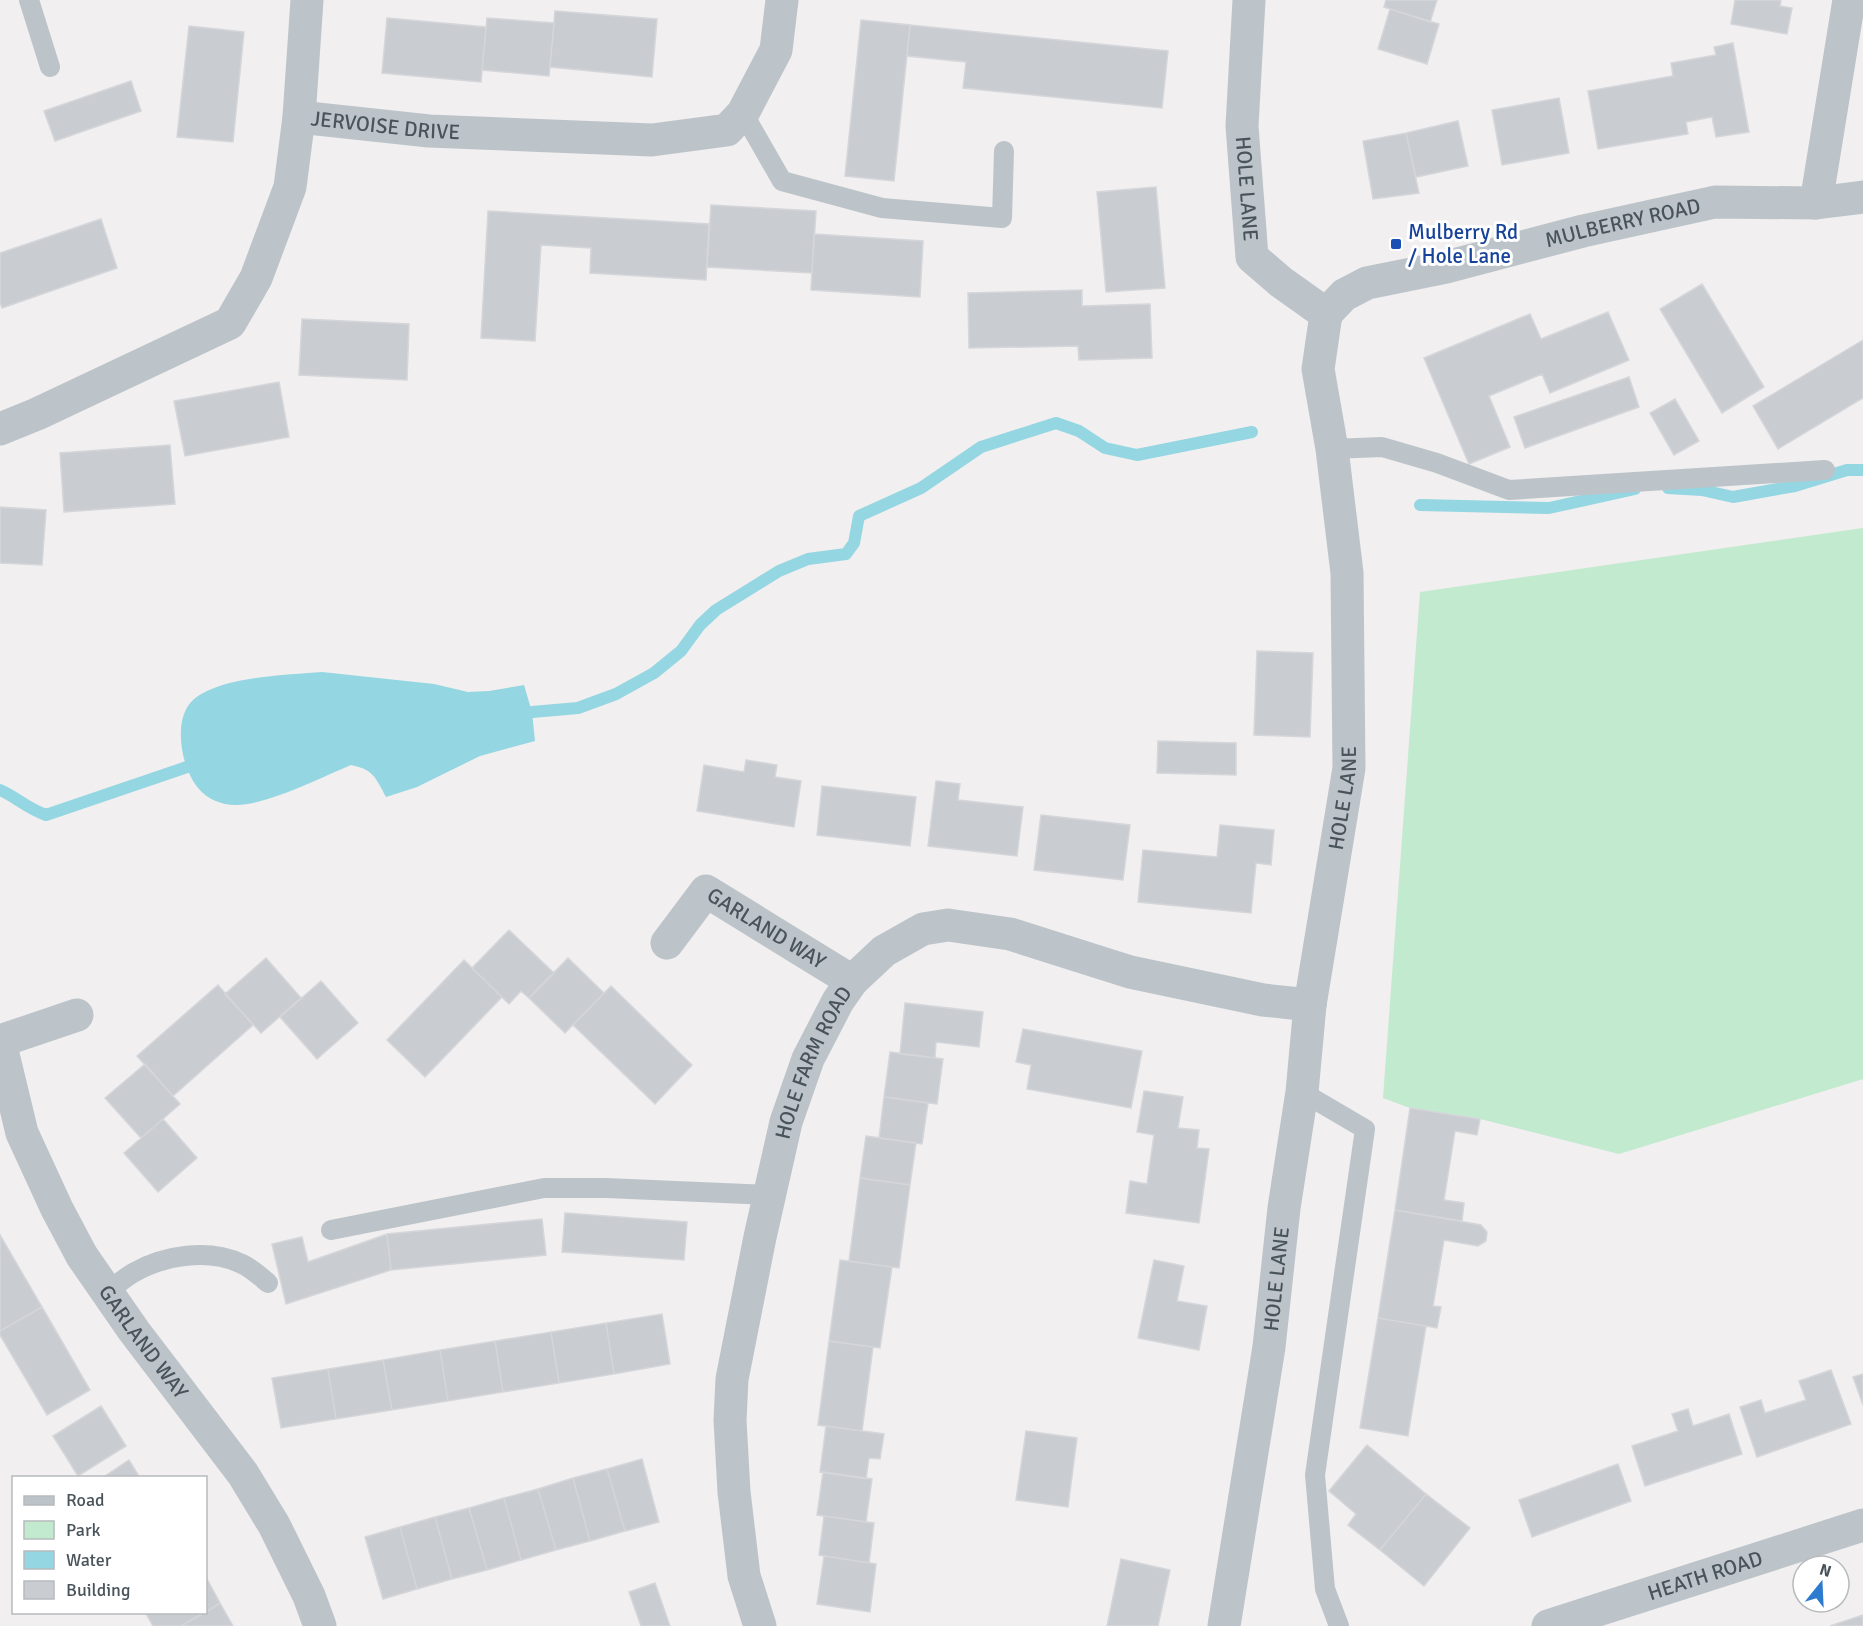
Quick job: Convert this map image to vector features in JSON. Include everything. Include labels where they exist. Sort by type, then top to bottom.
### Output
[{"type":"street","points":[[299,117],[307,0]]},
{"type":"street","name":"JERVOISE DRIVE","points":[[0,429],[38,414],[230,323],[256,278],[290,187],[299,117],[429,131],[652,140],[727,130],[742,112],[776,50],[782,0]]},
{"type":"street","name":"HOLE LANE","points":[[1224,1626],[1269,1347],[1284,1208],[1302,1092],[1310,1005],[1349,768],[1347,573],[1332,449],[1318,369],[1326,314],[1281,282],[1252,257],[1242,126],[1248,0]]},
{"type":"street","points":[[1816,203],[1849,0]]},
{"type":"street","name":"MULBERRY ROAD","points":[[1326,314],[1344,295],[1367,284],[1446,267],[1583,231],[1715,202],[1816,203],[1863,197]]},
{"type":"street","name":"GARLAND WAY","points":[[668,943],[706,891],[852,981]]},
{"type":"street","name":"HOLE FARM ROAD","points":[[760,1626],[744,1576],[734,1492],[730,1420],[732,1379],[786,1122],[808,1059],[838,1001],[852,981],[884,951],[923,929],[948,924],[1010,934],[1130,972],[1263,1000],[1310,1005]]},
{"type":"street","name":"GARLAND WAY","points":[[77,1015],[0,1042],[22,1133],[57,1209],[82,1256],[134,1331],[243,1474],[274,1525],[309,1596],[320,1626]]},
{"type":"street","name":"HEATH ROAD","points":[[1548,1626],[1863,1524]]},
{"type":"lane","points":[[29,0],[50,67]]},
{"type":"lane","points":[[742,112],[782,181],[882,208],[1002,218],[1004,151]]},
{"type":"lane","points":[[1332,449],[1382,447],[1437,463],[1509,490],[1825,470]]},
{"type":"lane","points":[[1302,1092],[1365,1129],[1314,1475],[1325,1589],[1339,1626]]},
{"type":"lane","points":[[331,1230],[543,1188],[606,1188],[769,1195]]},
{"type":"lane","points":[[107,1292],[133,1273],[186,1256],[217,1255],[231,1259],[245,1265],[268,1283]]},
{"type":"green space","points":[[1863,528],[1863,1079],[1619,1154],[1480,1119],[1410,1108],[1383,1098],[1420,592]]},
{"type":"water","points":[[322,672],[434,684],[468,692],[524,685],[532,712],[535,741],[480,756],[417,787],[386,797],[373,775],[365,769],[351,765],[277,796],[247,804],[225,804],[202,793],[188,769],[181,744],[186,708],[193,700],[205,692],[236,681]]},
{"type":"building","points":[[1386,0],[1437,0],[1430,22],[1384,7]]},
{"type":"building","points":[[1735,0],[1781,0],[1780,6],[1792,8],[1787,34],[1731,24]]},
{"type":"building","points":[[1390,9],[1439,24],[1427,64],[1378,49]]},
{"type":"building","points":[[555,11],[657,19],[652,77],[550,67]]},
{"type":"building","points":[[387,18],[486,27],[481,82],[382,73]]},
{"type":"building","points":[[487,18],[554,23],[549,76],[482,70]]},
{"type":"building","points":[[861,20],[910,25],[894,181],[845,176]]},
{"type":"building","points":[[910,25],[1168,51],[1162,108],[963,88],[966,62],[907,56]]},
{"type":"building","points":[[189,26],[244,32],[233,142],[177,137]]},
{"type":"building","points":[[1733,43],[1749,132],[1716,137],[1712,117],[1686,122],[1688,134],[1598,149],[1588,91],[1673,76],[1671,63],[1716,55],[1714,47]]},
{"type":"building","points":[[131,81],[141,111],[55,141],[44,111]]},
{"type":"building","points":[[1559,98],[1569,153],[1502,165],[1492,110]]},
{"type":"building","points":[[1458,121],[1468,166],[1416,177],[1406,133]]},
{"type":"building","points":[[1406,133],[1419,193],[1373,199],[1363,141]]},
{"type":"building","points":[[1156,187],[1165,288],[1106,292],[1097,192]]},
{"type":"building","points":[[711,205],[816,211],[812,273],[707,267]]},
{"type":"building","points":[[488,211],[709,224],[706,280],[590,273],[591,248],[541,245],[535,341],[481,338]]},
{"type":"building","points":[[101,219],[117,268],[2,308],[0,253]]},
{"type":"building","points":[[814,234],[923,241],[920,297],[811,290]]},
{"type":"building","points":[[1702,284],[1764,387],[1722,413],[1660,309]]},
{"type":"building","points":[[1082,290],[1082,306],[1150,304],[1152,358],[1079,360],[1078,346],[969,348],[968,293]]},
{"type":"building","points":[[1608,312],[1629,360],[1550,393],[1542,374],[1489,396],[1510,447],[1469,464],[1424,358],[1530,314],[1541,339]]},
{"type":"building","points":[[302,319],[409,324],[407,380],[299,375]]},
{"type":"building","points":[[1863,340],[1863,398],[1778,449],[1753,406]]},
{"type":"building","points":[[1629,377],[1639,407],[1525,448],[1514,417]]},
{"type":"building","points":[[279,382],[289,437],[185,456],[174,401]]},
{"type":"building","points":[[1675,399],[1699,441],[1674,455],[1650,413]]},
{"type":"building","points":[[170,445],[175,504],[64,512],[60,453]]},
{"type":"building","points":[[0,507],[46,510],[42,565],[0,563]]},
{"type":"building","points":[[1257,651],[1313,653],[1310,737],[1254,735]]},
{"type":"building","points":[[1158,741],[1236,743],[1236,775],[1157,773]]},
{"type":"building","points":[[746,760],[777,765],[775,777],[801,781],[794,827],[697,811],[704,765],[744,772]]},
{"type":"building","points":[[936,781],[960,784],[958,800],[1023,807],[1017,856],[928,846]]},
{"type":"building","points":[[822,786],[916,797],[910,846],[817,835]]},
{"type":"building","points":[[1041,815],[1130,825],[1123,880],[1034,870]]},
{"type":"building","points":[[1220,825],[1274,830],[1271,865],[1256,863],[1251,913],[1138,902],[1143,850],[1217,857]]},
{"type":"building","points":[[509,930],[554,973],[529,998],[521,991],[509,1004],[472,968]]},
{"type":"building","points":[[266,958],[301,998],[261,1033],[225,994]]},
{"type":"building","points":[[568,958],[604,993],[565,1033],[529,998]]},
{"type":"building","points":[[464,960],[502,997],[425,1077],[387,1040]]},
{"type":"building","points":[[321,981],[358,1023],[317,1059],[280,1017]]},
{"type":"building","points":[[218,985],[253,1025],[173,1096],[137,1056]]},
{"type":"building","points":[[611,986],[692,1065],[655,1104],[573,1025]]},
{"type":"building","points":[[905,1003],[983,1012],[979,1047],[936,1042],[935,1058],[900,1054]]},
{"type":"building","points":[[1023,1029],[1142,1051],[1131,1108],[1027,1089],[1031,1065],[1016,1062]]},
{"type":"building","points":[[890,1052],[943,1059],[937,1104],[884,1097]]},
{"type":"building","points":[[145,1064],[180,1104],[141,1138],[105,1098]]},
{"type":"building","points":[[1144,1091],[1183,1097],[1178,1128],[1199,1130],[1197,1148],[1209,1149],[1199,1223],[1126,1213],[1130,1181],[1147,1184],[1154,1135],[1137,1132]]},
{"type":"building","points":[[884,1097],[928,1103],[922,1144],[879,1138]]},
{"type":"building","points":[[1410,1108],[1480,1119],[1477,1135],[1455,1131],[1444,1200],[1464,1203],[1462,1221],[1395,1210]]},
{"type":"building","points":[[163,1119],[197,1158],[158,1192],[124,1153]]},
{"type":"building","points":[[866,1136],[916,1143],[910,1185],[860,1178]]},
{"type":"building","points":[[860,1178],[910,1185],[899,1268],[849,1261]]},
{"type":"building","points":[[1395,1210],[1481,1225],[1487,1232],[1486,1241],[1478,1246],[1444,1240],[1433,1306],[1441,1307],[1437,1328],[1378,1318]]},
{"type":"building","points":[[565,1213],[687,1222],[684,1260],[562,1252]]},
{"type":"building","points":[[542,1219],[546,1255],[391,1270],[387,1234]]},
{"type":"building","points":[[387,1234],[391,1270],[286,1304],[272,1244],[302,1237],[308,1262]]},
{"type":"building","points":[[0,1235],[42,1307],[0,1331]]},
{"type":"building","points":[[840,1260],[892,1267],[880,1348],[829,1341]]},
{"type":"building","points":[[1154,1260],[1184,1266],[1177,1301],[1207,1306],[1199,1350],[1138,1338]]},
{"type":"building","points":[[42,1307],[90,1390],[47,1415],[0,1335],[0,1331]]},
{"type":"building","points":[[662,1314],[670,1364],[614,1374],[606,1323]]},
{"type":"building","points":[[1378,1318],[1426,1326],[1408,1436],[1360,1428]]},
{"type":"building","points":[[606,1323],[614,1374],[559,1383],[551,1332]]},
{"type":"building","points":[[551,1332],[559,1383],[503,1392],[495,1341]]},
{"type":"building","points":[[495,1341],[503,1392],[448,1401],[440,1350]]},
{"type":"building","points":[[829,1341],[873,1347],[862,1431],[818,1425]]},
{"type":"building","points":[[440,1350],[448,1401],[392,1410],[383,1360]]},
{"type":"building","points":[[383,1360],[392,1410],[336,1419],[328,1369]]},
{"type":"building","points":[[328,1369],[336,1419],[281,1428],[272,1378]]},
{"type":"building","points":[[1831,1370],[1851,1424],[1757,1457],[1740,1407],[1761,1400],[1765,1413],[1806,1400],[1799,1381]]},
{"type":"building","points":[[1863,1374],[1863,1405],[1853,1377]]},
{"type":"building","points":[[101,1406],[126,1446],[78,1476],[53,1436]]},
{"type":"building","points":[[1688,1409],[1693,1426],[1729,1414],[1742,1454],[1645,1486],[1632,1446],[1678,1431],[1672,1414]]},
{"type":"building","points":[[826,1426],[884,1434],[880,1459],[869,1458],[866,1479],[820,1472]]},
{"type":"building","points":[[1026,1431],[1077,1438],[1068,1507],[1016,1500]]},
{"type":"building","points":[[1367,1445],[1426,1494],[1380,1550],[1348,1525],[1356,1514],[1329,1491]]},
{"type":"building","points":[[642,1459],[659,1522],[625,1531],[607,1469]]},
{"type":"building","points":[[129,1460],[139,1476],[105,1476]]},
{"type":"building","points":[[1618,1464],[1631,1501],[1532,1537],[1519,1500]]},
{"type":"building","points":[[607,1469],[625,1531],[590,1541],[573,1478]]},
{"type":"building","points":[[823,1472],[872,1479],[866,1522],[817,1515]]},
{"type":"building","points":[[573,1478],[590,1541],[556,1550],[538,1489]]},
{"type":"building","points":[[538,1489],[556,1550],[521,1560],[504,1498]]},
{"type":"building","points":[[1426,1494],[1470,1528],[1424,1586],[1380,1550]]},
{"type":"building","points":[[504,1498],[521,1560],[487,1570],[469,1508]]},
{"type":"building","points":[[469,1508],[487,1570],[452,1579],[435,1517]]},
{"type":"building","points":[[824,1516],[874,1523],[869,1563],[819,1555]]},
{"type":"building","points":[[435,1517],[452,1579],[417,1589],[400,1527]]},
{"type":"building","points":[[400,1527],[417,1589],[383,1599],[365,1537]]},
{"type":"building","points":[[824,1556],[876,1564],[870,1612],[817,1604]]},
{"type":"building","points":[[1121,1559],[1170,1570],[1158,1626],[1107,1626]]},
{"type":"building","points":[[207,1579],[220,1603],[207,1611]]},
{"type":"building","points":[[655,1583],[670,1626],[641,1626],[629,1592]]},
{"type":"building","points":[[220,1603],[233,1626],[181,1626],[202,1614],[207,1614],[207,1611]]},
{"type":"building","points":[[146,1614],[202,1614],[181,1626],[153,1626]]},
{"type":"building","points":[[1863,1615],[1863,1626],[1830,1626]]},
{"type":"waterway","points":[[532,712],[578,708],[616,694],[654,673],[681,651],[700,625],[716,610],[779,571],[808,559],[846,554],[854,543],[859,516],[921,488],[981,447],[1056,423],[1079,431],[1105,448],[1137,455],[1252,432]]},
{"type":"waterway","points":[[1668,488],[1702,490],[1733,497],[1795,486],[1847,470],[1863,470]]},
{"type":"waterway","points":[[1420,505],[1549,508],[1635,489]]},
{"type":"waterway","points":[[0,790],[33,810],[46,815],[187,767]]},
{"type":"place","name":"Mulberry Rd / Hole Lane","points":[[1396,244]]}]
